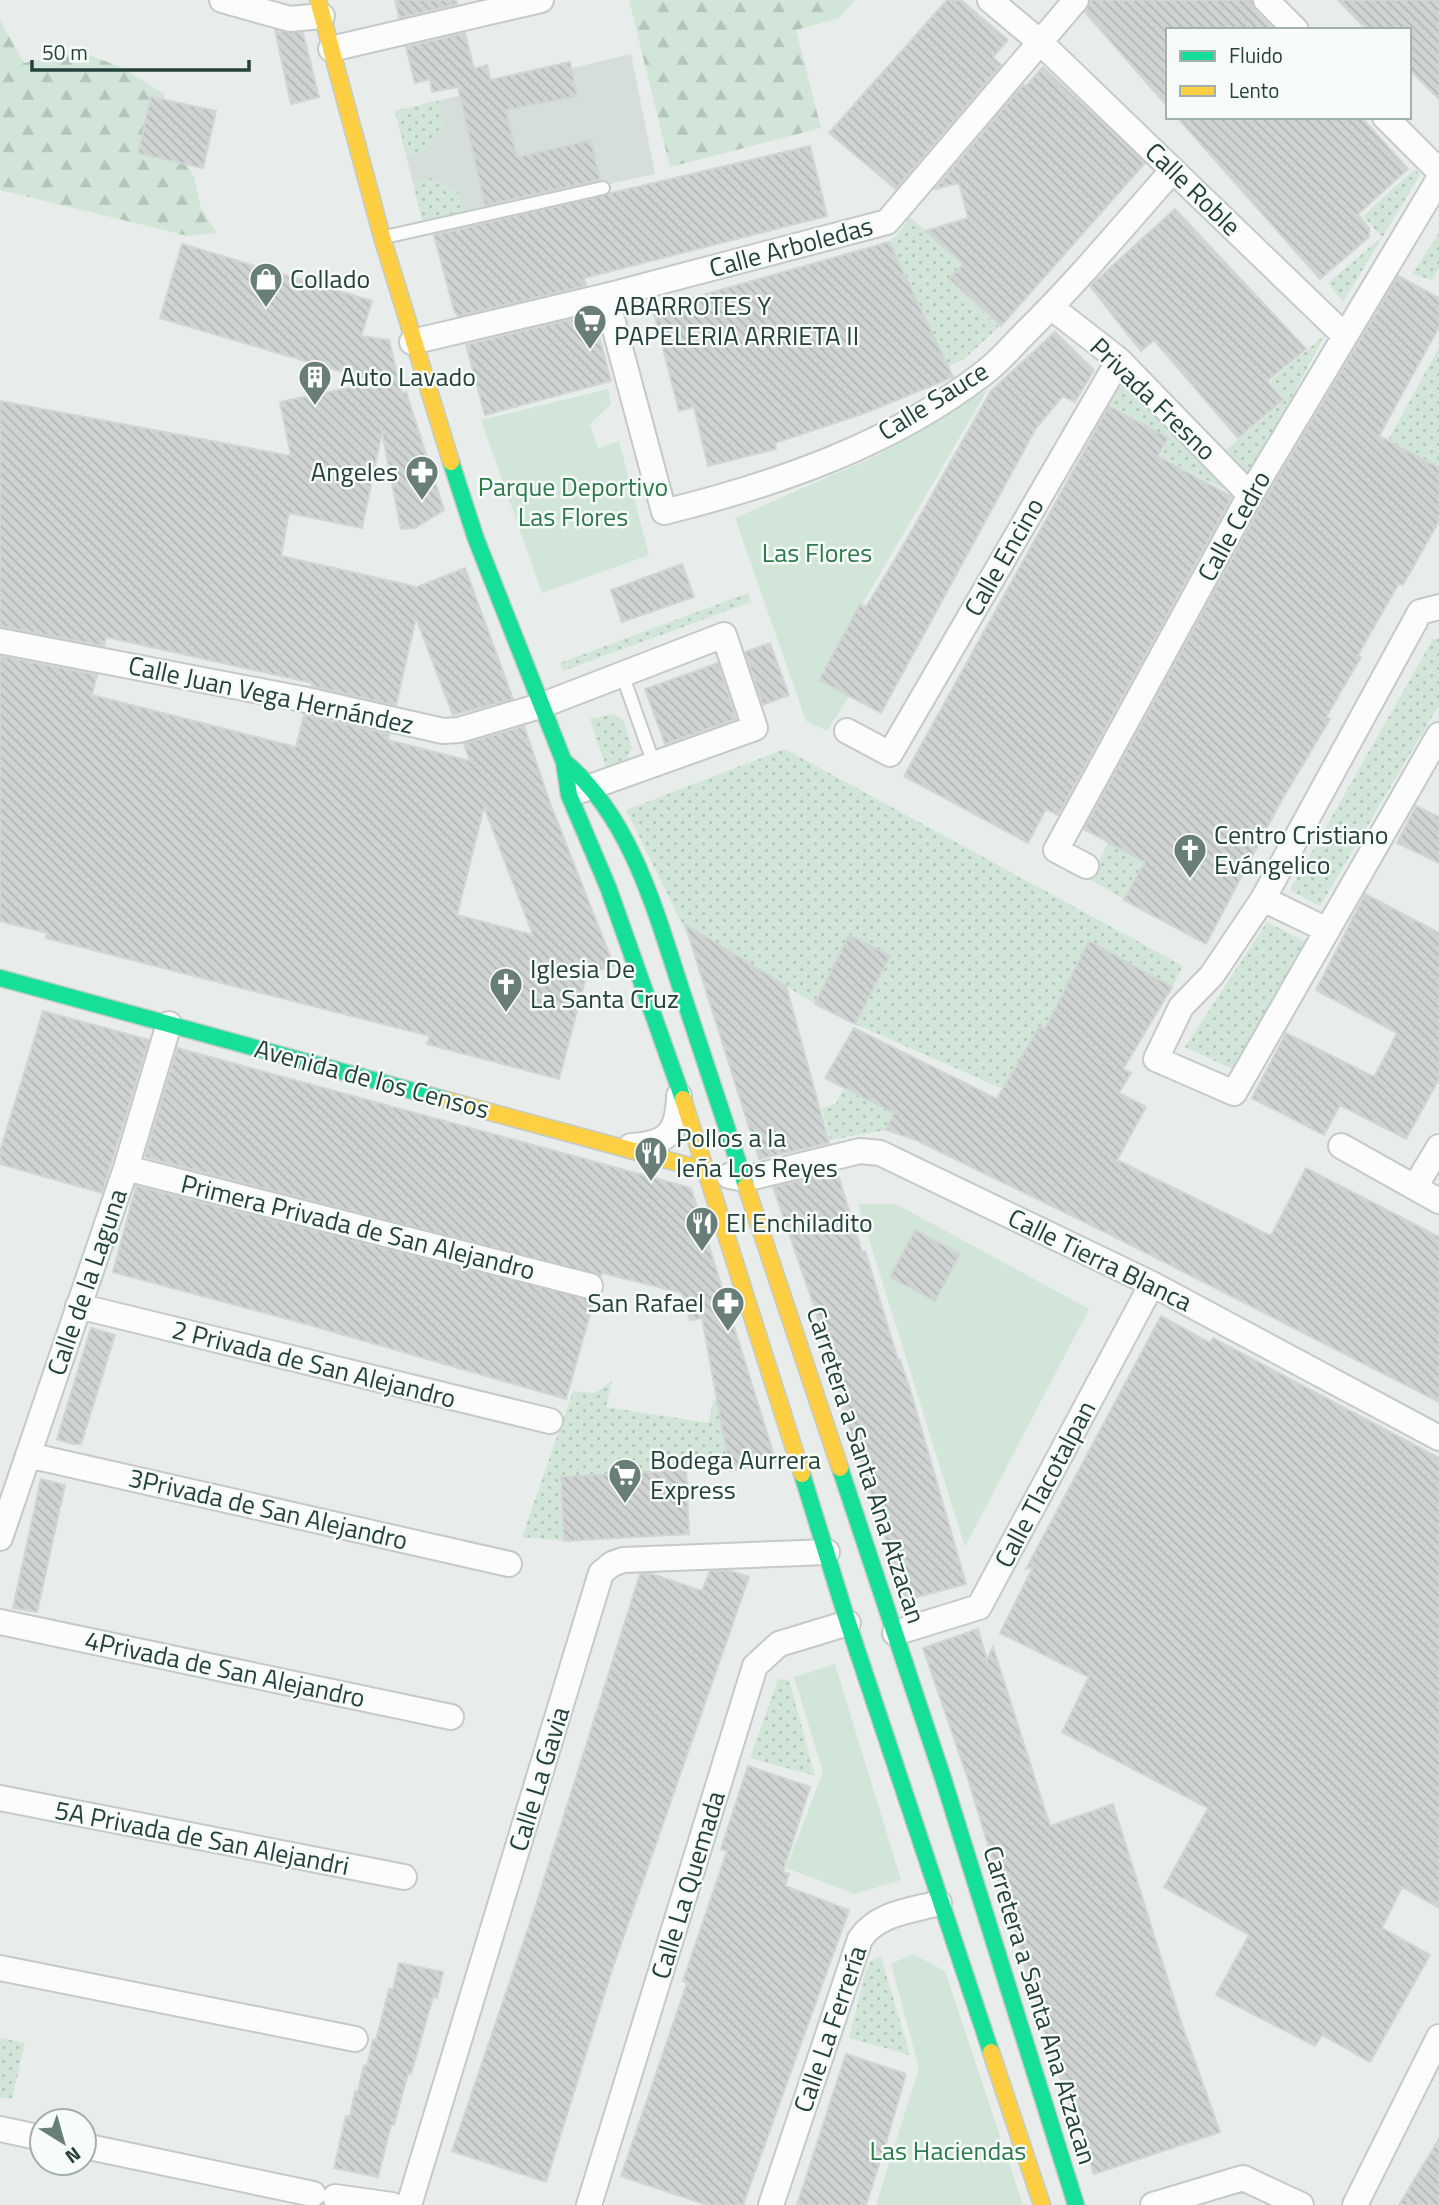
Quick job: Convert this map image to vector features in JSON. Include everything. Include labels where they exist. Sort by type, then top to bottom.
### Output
[{"type":"street","points":[[222,0],[290,19],[320,8]]},
{"type":"street","points":[[331,49],[541,0]]},
{"type":"street","name":"Calle Roble","points":[[990,0],[1041,43],[1345,337]]},
{"type":"street","name":"Calle Arboledas","points":[[412,342],[606,296],[887,222],[1076,0]]},
{"type":"street","points":[[1266,0],[1294,28]]},
{"type":"street","name":"Carretera a Santa Ana Atzacan","points":[[320,8],[412,342],[476,539],[564,762],[580,791],[628,852],[650,902],[895,1633],[1076,2205]]},
{"type":"street","points":[[1387,119],[1439,171]]},
{"type":"street","name":"Calle Sauce","points":[[606,296],[664,512],[736,494],[813,468],[873,440],[940,403],[986,372],[1051,307],[1173,170]]},
{"type":"street","name":"Calle Cedro","points":[[1086,866],[1056,850],[1250,495],[1439,179]]},
{"type":"street","name":"Privada Fresno","points":[[1051,307],[1119,360],[1250,495]]},
{"type":"street","name":"Calle Encino","points":[[847,731],[890,754],[1119,360]]},
{"type":"street","points":[[1439,607],[1420,612],[1263,899],[1212,975],[1181,1007],[1156,1059],[1234,1093],[1325,929],[1439,735]]},
{"type":"street","name":"Calle Juan Vega Hernández","points":[[0,641],[288,696],[443,731],[459,730],[540,706],[724,635],[755,727],[654,764]]},
{"type":"street","name":"Carretera a Santa Ana Atzacan","points":[[564,762],[580,791],[608,887],[708,1171],[848,1623],[939,1903],[1042,2205]]},
{"type":"street","points":[[580,791],[654,764]]},
{"type":"street","points":[[1263,899],[1325,929]]},
{"type":"street","name":"Avenida de los Censos","points":[[0,978],[745,1179]]},
{"type":"street","name":"Calle de la Laguna","points":[[0,1538],[126,1168],[169,1024]]},
{"type":"street","points":[[620,1147],[657,1143],[668,1136],[679,1114],[679,1091]]},
{"type":"street","points":[[1341,1146],[1439,1201]]},
{"type":"street","points":[[1416,1187],[1439,1146]]},
{"type":"street","name":"Calle Tierra Blanca","points":[[745,1179],[860,1151],[880,1153],[1152,1284],[1439,1438]]},
{"type":"street","name":"Primera Privada de San Alejandro","points":[[126,1168],[590,1286]]},
{"type":"street","name":"Calle Tlacotalpan","points":[[895,1633],[979,1607],[1152,1284]]},
{"type":"street","name":"2 Privada de San Alejandro","points":[[78,1307],[550,1421]]},
{"type":"street","name":"3Privada de San Alejandro","points":[[27,1455],[509,1564]]},
{"type":"street","name":"Calle La Gavia","points":[[409,2205],[601,1573],[612,1564],[623,1560],[827,1552]]},
{"type":"street","name":"4Privada de San Alejandro","points":[[0,1622],[451,1717]]},
{"type":"street","name":"Calle La Quemada","points":[[589,2205],[755,1666],[779,1644],[848,1623]]},
{"type":"street","name":"5A Privada de San Alejandri","points":[[0,1798],[404,1877]]},
{"type":"street","name":"Calle La Ferrería","points":[[771,2205],[860,1939],[870,1925],[883,1918],[939,1903]]},
{"type":"street","points":[[0,1968],[355,2039]]},
{"type":"street","points":[[1355,2205],[1439,2037]]},
{"type":"street","points":[[0,2129],[28,2135]]},
{"type":"street","points":[[98,2149],[324,2196],[392,2205]]},
{"type":"street","points":[[1153,2205],[1243,2178],[1301,2205]]},
{"type":"lane","points":[[382,237],[603,188]]},
{"type":"lane","points":[[622,674],[654,764]]},
{"type":"shaded area","points":[[631,54],[655,174],[423,224],[395,111]]},
{"type":"green space","points":[[629,0],[855,0],[839,18],[796,30],[821,128],[670,167]]},
{"type":"green space","points":[[0,20],[24,63],[80,52],[121,67],[164,94],[170,135],[194,177],[201,208],[217,233],[188,236],[0,190]]},
{"type":"green space","points":[[438,101],[444,128],[424,152],[407,155],[395,111]]},
{"type":"green space","points":[[1415,169],[1420,175],[1343,302],[1328,283],[1382,237],[1363,216]]},
{"type":"green space","points":[[430,178],[458,191],[465,213],[423,224],[413,182]]},
{"type":"green space","points":[[910,217],[962,263],[948,279],[999,327],[964,359],[948,367],[889,241],[899,233]]},
{"type":"green space","points":[[1439,233],[1439,268],[1432,280],[1412,274]]},
{"type":"green space","points":[[1325,335],[1250,475],[1226,450],[1284,401],[1270,381]]},
{"type":"green space","points":[[1439,348],[1439,468],[1388,440]]},
{"type":"green space","points":[[1123,372],[1224,485],[1223,489],[1160,456],[1169,438],[1108,403]]},
{"type":"green space","name":"Parque Deportivo Las Flores","points":[[608,389],[611,404],[590,424],[598,448],[619,441],[649,555],[542,593],[481,420]]},
{"type":"green space","name":"Las Flores","points":[[988,389],[818,680],[849,696],[827,731],[806,721],[735,518],[878,455]]},
{"type":"green space","points":[[748,593],[751,602],[563,671],[560,663]]},
{"type":"green space","points":[[1439,638],[1439,705],[1320,906],[1290,890],[1433,639]]},
{"type":"green space","points":[[614,714],[624,722],[632,748],[626,762],[607,771],[590,719]]},
{"type":"green space","points":[[785,749],[1183,966],[1172,987],[1089,941],[1118,1063],[1039,1027],[1003,1089],[855,1024],[889,956],[849,935],[815,1004],[705,936],[690,940],[626,810]]},
{"type":"green space","points":[[1108,843],[1144,862],[1124,899],[1089,879]]},
{"type":"green space","points":[[1267,922],[1306,942],[1235,1070],[1185,1047]]},
{"type":"green space","points":[[843,1089],[894,1113],[886,1130],[830,1140],[822,1108],[836,1104]]},
{"type":"green space","points":[[858,1204],[896,1204],[1089,1309],[965,1547]]},
{"type":"green space","points":[[612,1381],[606,1407],[709,1423],[713,1401],[753,1389],[762,1420],[721,1427],[728,1468],[560,1476],[563,1541],[522,1537],[573,1391],[595,1393]]},
{"type":"green space","points":[[835,1664],[901,1880],[855,1894],[786,1868],[823,1772],[794,1677]]},
{"type":"green space","points":[[778,1679],[789,1680],[815,1776],[750,1758]]},
{"type":"green space","name":"Las Haciendas","points":[[913,1954],[945,1971],[1023,2205],[876,2205],[919,2068],[891,1964]]},
{"type":"green space","points":[[881,1957],[910,2055],[849,2038],[866,1970],[870,1961]]},
{"type":"green space","points":[[0,2038],[25,2043],[12,2099],[0,2097]]},
{"type":"building","points":[[395,0],[456,0],[457,4],[399,18]]},
{"type":"building","points":[[947,0],[961,0],[1008,40],[993,57],[1001,65],[896,189],[829,133]]},
{"type":"building","points":[[1091,0],[1252,0],[1255,11],[1273,28],[1166,28],[1166,105],[1085,12]]},
{"type":"building","points":[[1338,0],[1439,0],[1439,99],[1411,71],[1411,28],[1365,28]]},
{"type":"building","points":[[275,30],[303,33],[319,97],[291,104]]},
{"type":"building","points":[[465,33],[474,69],[487,65],[490,80],[570,62],[577,96],[506,110],[517,157],[591,140],[600,180],[485,205],[458,87],[432,92],[430,79],[415,83],[406,47]]},
{"type":"building","points":[[1043,67],[1145,163],[1001,326],[949,279],[963,264],[926,231],[968,218],[959,183],[935,189],[1023,85],[1025,87]]},
{"type":"building","points":[[151,97],[216,111],[203,168],[138,153]]},
{"type":"building","points":[[1179,119],[1363,119],[1408,169],[1358,214],[1369,228],[1369,237],[1320,279]]},
{"type":"building","points":[[810,146],[827,216],[584,278],[586,286],[458,316],[454,310],[434,235]]},
{"type":"building","points":[[1175,209],[1306,349],[1267,381],[1283,400],[1238,438],[1154,340],[1141,351],[1090,286]]},
{"type":"building","points":[[889,242],[953,377],[865,413],[775,443],[776,449],[708,466],[694,407],[679,411],[653,309]]},
{"type":"building","points":[[182,244],[372,301],[361,336],[389,340],[402,394],[406,392],[444,510],[415,528],[401,529],[382,432],[362,528],[289,513],[281,556],[417,587],[465,568],[513,699],[453,715],[416,618],[396,705],[312,686],[312,683],[106,637],[104,646],[0,626],[0,401],[291,456],[280,402],[376,382],[160,318]]},
{"type":"building","points":[[1398,276],[1439,298],[1439,327],[1379,436],[1439,468],[1439,521],[1403,585],[1399,583],[1358,655],[1361,657],[1326,717],[1330,719],[1280,803],[1206,944],[1124,900],[1145,862],[1084,829],[1263,502]]},
{"type":"building","points":[[593,314],[611,381],[485,415],[466,345]]},
{"type":"building","points":[[1055,332],[1094,370],[1075,402],[1063,396],[1036,428],[881,713],[819,680],[860,604],[866,607],[991,391]]},
{"type":"building","points":[[1109,406],[1168,438],[1158,456],[1232,497],[1058,815],[1046,809],[1028,843],[904,776]]},
{"type":"building","points":[[682,564],[694,597],[622,622],[611,590]]},
{"type":"building","points":[[770,643],[789,695],[763,705],[745,652]]},
{"type":"building","points":[[0,656],[97,675],[92,695],[296,747],[304,715],[389,734],[388,740],[470,761],[464,744],[524,726],[550,803],[614,966],[587,973],[559,1079],[427,1044],[430,1036],[46,938],[47,933],[0,921]],"holes":[[[484,807],[533,935],[457,915]]]},
{"type":"building","points":[[718,663],[736,719],[665,744],[645,689]]},
{"type":"building","points":[[1416,806],[1439,817],[1439,863],[1397,843]]},
{"type":"building","points":[[1365,894],[1439,933],[1439,1079],[1406,1139],[1340,1105],[1324,1135],[1252,1098],[1286,1033],[1374,1077],[1397,1033],[1316,990]]},
{"type":"building","points":[[685,924],[786,986],[829,1143],[759,1159]]},
{"type":"building","points":[[849,935],[890,956],[855,1024],[815,1004]]},
{"type":"building","points":[[1089,941],[1172,987],[1123,1069],[1131,1073],[1119,1093],[1146,1107],[1117,1160],[1271,1236],[1306,1168],[1439,1237],[1439,1402],[1111,1235],[916,1140],[886,1130],[894,1113],[825,1078],[854,1028],[997,1099],[1039,1027],[1045,1029]]},
{"type":"building","points":[[43,1011],[149,1040],[102,1193],[0,1164],[0,1152]]},
{"type":"building","points":[[177,1048],[691,1188],[776,1462],[730,1471],[702,1318],[690,1320],[682,1293],[602,1273],[601,1276],[145,1157]]},
{"type":"building","points":[[837,1172],[862,1252],[865,1251],[898,1360],[910,1389],[966,1584],[906,1600],[852,1438],[813,1303],[773,1187]]},
{"type":"building","points":[[136,1186],[594,1300],[566,1399],[113,1272]]},
{"type":"building","points":[[915,1230],[960,1254],[935,1301],[890,1277]]},
{"type":"building","points":[[1161,1316],[1210,1343],[1213,1338],[1439,1458],[1439,1908],[1402,1887],[1382,1928],[1430,1955],[1370,2062],[1322,2035],[1315,2046],[1216,1995],[1249,1935],[1164,1887],[1208,1808],[1062,1732],[1089,1677],[1000,1633],[1033,1567],[1026,1569]]},
{"type":"building","points":[[91,1328],[115,1335],[81,1444],[72,1444],[57,1439]]},
{"type":"building","name":"Bodega Aurrera Express","points":[[686,1470],[689,1534],[564,1541],[561,1477]]},
{"type":"building","points":[[41,1479],[65,1485],[37,1612],[13,1608]]},
{"type":"building","points":[[710,1571],[731,1571],[749,1577],[612,1970],[546,2182],[452,2151],[533,1914],[640,1574],[652,1574],[702,1591]]},
{"type":"building","points":[[978,1629],[987,1660],[993,1647],[1050,1826],[1113,1804],[1182,2025],[1220,2132],[1094,2174],[1048,2043],[968,1779],[923,1648]]},
{"type":"building","points":[[748,1766],[810,1787],[783,1872],[789,1874],[785,1886],[849,1910],[743,2205],[707,2205],[621,2176],[687,1983],[683,1981],[727,1851],[721,1849]]},
{"type":"building","points":[[399,1963],[443,1972],[437,1998],[433,1997],[411,2074],[408,2074],[394,2125],[391,2125],[378,2177],[334,2168],[346,2116],[350,2117],[355,2091],[358,2091],[364,2065],[367,2066],[373,2040],[376,2040],[389,1989],[393,1989]]},
{"type":"building","points":[[846,2054],[906,2074],[866,2205],[797,2205]]},
{"type":"building","points":[[1439,2139],[1439,2205],[1399,2205]]},
{"type":"traffic: fast","points":[[451,462],[476,539],[564,762],[569,795],[608,887],[683,1099]]},
{"type":"traffic: fast","points":[[566,763],[590,787],[610,814],[641,874],[746,1186]]},
{"type":"traffic: fast","points":[[0,978],[446,1100]]},
{"type":"traffic: fast","points":[[840,1468],[943,1778],[1076,2205]]},
{"type":"traffic: fast","points":[[802,1474],[848,1623],[991,2052]]},
{"type":"traffic: slow","points":[[318,0],[382,237],[451,462]]},
{"type":"traffic: slow","points":[[683,1099],[802,1474]]},
{"type":"traffic: slow","points":[[446,1100],[708,1171]]},
{"type":"traffic: slow","points":[[746,1186],[840,1468]]},
{"type":"traffic: slow","points":[[991,2052],[1042,2205]]},
{"type":"place","name":"Collado","points":[[266,309]]},
{"type":"place","name":"ABARROTES Y PAPELERIA ARRIETA II","points":[[590,351]]},
{"type":"place","name":"Auto Lavado","points":[[315,407]]},
{"type":"place","name":"Angeles","points":[[422,502]]},
{"type":"place","name":"Centro Cristiano Evángelico","points":[[1190,880]]},
{"type":"place","name":"Iglesia De La Santa Cruz","points":[[506,1014]]},
{"type":"place","name":"Pollos a la leña Los Reyes","points":[[651,1183]]},
{"type":"place","name":"El Enchiladito","points":[[702,1253]]},
{"type":"place","name":"San Rafael","points":[[728,1333]]},
{"type":"place","name":"Bodega Aurrera Express","points":[[625,1505]]}]
